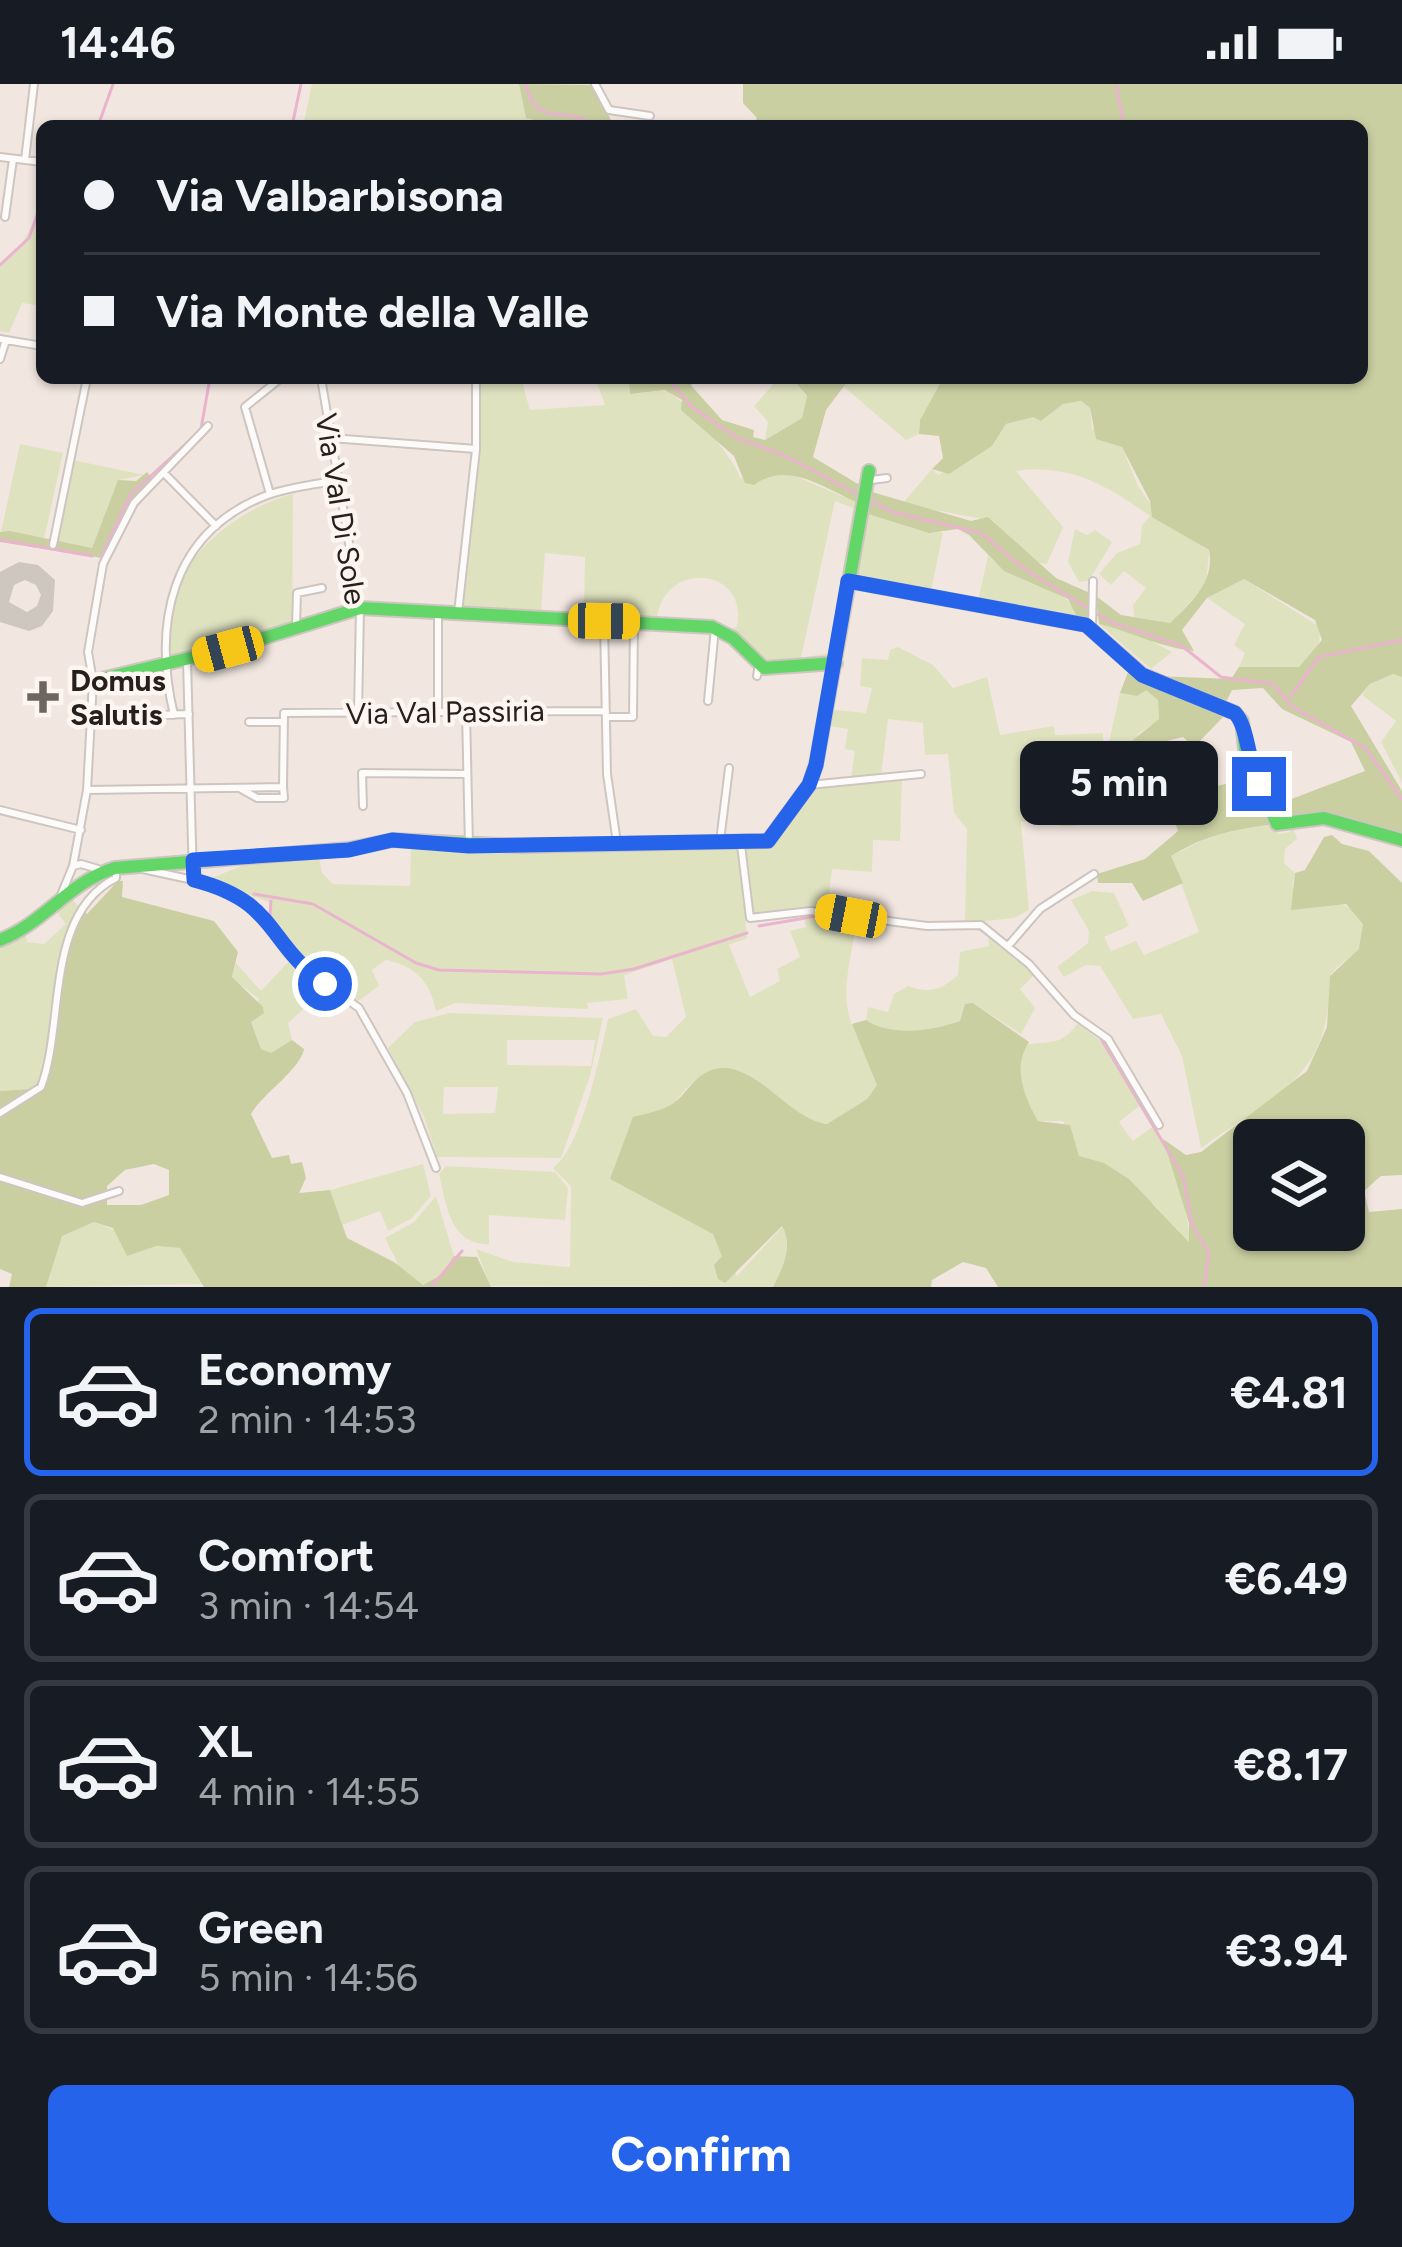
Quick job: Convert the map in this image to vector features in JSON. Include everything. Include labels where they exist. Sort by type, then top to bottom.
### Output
[{"type":"street","points":[[25,160],[34,84]]},
{"type":"street","points":[[595,84],[609,110],[650,116]]},
{"type":"street","points":[[0,157],[36,161]]},
{"type":"street","points":[[5,217],[13,159]]},
{"type":"street","points":[[0,359],[3,339],[36,345]]},
{"type":"street","points":[[52,545],[86,384]]},
{"type":"street","points":[[262,384],[263,391]]},
{"type":"street","points":[[270,494],[244,407],[272,384]]},
{"type":"street","name":"Via Val Di Sole","points":[[321,384],[360,608],[358,712]]},
{"type":"street","points":[[458,613],[476,449],[476,384]]},
{"type":"street","points":[[0,1113],[41,1088],[72,934],[99,887],[116,878],[94,870],[76,853],[87,790],[93,681],[88,652],[103,564],[134,502],[208,426]]},
{"type":"street","points":[[331,438],[476,449]]},
{"type":"street","points":[[164,473],[216,527]]},
{"type":"street","points":[[0,940],[28,928],[94,870],[349,850],[379,841],[469,846],[768,841],[809,785],[867,487],[887,478]]},
{"type":"street","points":[[174,715],[165,665],[171,595],[188,559],[216,527],[270,494],[338,480]]},
{"type":"street","points":[[848,581],[1092,628],[1142,675],[1235,713],[1242,721],[1246,758],[1276,824],[1324,818],[1402,840]]},
{"type":"street","points":[[1092,628],[1093,581]]},
{"type":"street","points":[[296,626],[297,593],[322,588]]},
{"type":"street","points":[[93,681],[187,660],[360,608],[715,628],[734,638],[758,670],[836,663]]},
{"type":"street","points":[[438,612],[438,713]]},
{"type":"street","points":[[604,621],[617,843]]},
{"type":"street","points":[[606,714],[634,717],[634,622]]},
{"type":"street","points":[[708,700],[715,628]]},
{"type":"street","points":[[187,660],[194,880]]},
{"type":"street","points":[[466,710],[469,846]]},
{"type":"street","name":"Via Val Passiria","points":[[249,722],[358,712],[606,714]]},
{"type":"street","points":[[90,717],[189,714]]},
{"type":"street","points":[[87,790],[283,787],[284,718]]},
{"type":"street","points":[[719,844],[729,768]]},
{"type":"street","points":[[363,806],[362,773],[467,775]]},
{"type":"street","points":[[809,785],[921,775]]},
{"type":"street","points":[[0,810],[81,830]]},
{"type":"street","points":[[741,845],[750,918],[811,911],[927,926],[980,925],[1008,946],[1073,1015],[1108,1040],[1159,1125]]},
{"type":"street","points":[[94,870],[194,880],[248,900],[300,966],[359,1008],[407,1093],[436,1168]]},
{"type":"street","points":[[1008,946],[1040,909],[1094,874]]},
{"type":"street","points":[[0,1177],[82,1203],[118,1191]]},
{"type":"green space","points":[[312,84],[519,84],[526,118],[534,120],[304,120]]},
{"type":"green space","points":[[519,84],[593,85],[611,120],[534,120],[526,118]]},
{"type":"green space","points":[[743,84],[1402,84],[1402,677],[1393,674],[1370,684],[1351,706],[1402,791],[1402,836],[1328,815],[1278,821],[1273,806],[1365,771],[1351,742],[1282,709],[1263,688],[1232,690],[1225,704],[1155,676],[1231,679],[1239,667],[1299,667],[1322,640],[1315,620],[1244,579],[1207,598],[1182,630],[1194,651],[1099,624],[1096,596],[1121,615],[1170,623],[1200,591],[1210,562],[1209,550],[1152,517],[1150,501],[1122,447],[1096,439],[1090,408],[1081,401],[1063,404],[1041,421],[1033,417],[1006,424],[992,446],[949,474],[932,469],[943,458],[939,436],[919,434],[920,420],[940,384],[1368,384],[1368,120],[756,120],[743,103]]},
{"type":"green space","points":[[36,219],[36,305],[22,303],[9,333],[0,331],[0,263],[20,247]]},
{"type":"green space","points":[[477,384],[523,384],[530,410],[605,405],[597,384],[630,384],[631,394],[668,392],[720,446],[740,478],[788,473],[858,503],[834,659],[785,663],[756,652],[727,629],[737,627],[731,592],[704,578],[674,586],[663,599],[657,618],[584,613],[585,557],[545,553],[541,612],[462,608],[480,449]],"holes":[[[835,501],[853,508],[829,653],[801,658]]]},
{"type":"green space","points":[[629,384],[690,384],[722,420],[754,430],[753,437],[765,440],[802,418],[807,396],[797,384],[846,384],[826,410],[813,457],[863,487],[858,503],[792,476],[745,483],[734,456],[681,410],[682,400],[665,390],[630,394]]},
{"type":"green space","points":[[774,384],[797,384],[807,397],[802,418],[765,440],[768,422],[754,406]]},
{"type":"green space","points":[[940,384],[920,420],[919,434],[906,440],[843,386]]},
{"type":"green space","points":[[1081,401],[1090,408],[1092,428],[1122,447],[1138,486],[1161,519],[1209,551],[1206,585],[1170,623],[1134,617],[1133,605],[1146,588],[1124,571],[1111,585],[1099,574],[1117,553],[1140,544],[1142,525],[1150,516],[1102,486],[1053,471],[1016,471],[1063,527],[1047,564],[1016,548],[994,521],[902,504],[932,469],[938,475],[992,446],[1006,424],[1033,417],[1041,421],[1063,404]]},
{"type":"green space","points":[[20,444],[63,453],[44,539],[1,532]]},
{"type":"green space","points":[[73,460],[144,475],[118,480],[92,548],[56,543]]},
{"type":"green space","points":[[147,472],[152,478],[131,501],[102,558],[0,542],[0,532],[10,531],[92,548],[118,480],[136,481]]},
{"type":"green space","points":[[872,492],[971,521],[988,517],[1056,578],[1090,593],[1088,618],[1079,621],[1068,599],[1004,571],[958,529],[929,533],[865,513]]},
{"type":"green space","points":[[293,494],[292,624],[171,659],[166,630],[170,603],[198,554],[243,516]]},
{"type":"green space","points":[[865,513],[943,533],[930,595],[853,579]]},
{"type":"green space","points":[[1075,529],[1087,535],[1095,530],[1112,542],[1089,581],[1079,582],[1068,562]]},
{"type":"green space","points":[[988,556],[1066,599],[1079,621],[1059,611],[977,605]]},
{"type":"green space","points":[[1244,579],[1320,627],[1319,648],[1299,667],[1239,667],[1245,653],[1234,645],[1245,624],[1207,598]]},
{"type":"green space","points":[[1099,624],[1138,634],[1172,652],[1151,669]]},
{"type":"green space","points":[[898,647],[933,665],[953,688],[987,677],[1000,735],[1054,726],[1055,735],[1103,733],[1104,757],[1057,769],[1075,826],[1060,826],[1058,818],[1021,822],[1029,910],[1014,918],[965,923],[967,829],[954,813],[948,754],[925,755],[923,723],[888,719],[881,776],[851,778],[855,751],[845,749],[848,729],[830,726],[834,710],[866,713],[872,688],[860,686],[862,658],[888,660],[890,650]]},
{"type":"green space","points":[[1130,667],[1146,680],[1227,713],[1194,747],[1183,737],[1134,749],[1133,740],[1159,719],[1158,700],[1146,690],[1137,696],[1120,693]]},
{"type":"green space","points":[[1393,674],[1402,677],[1402,783],[1381,742],[1396,721],[1362,695],[1370,684]]},
{"type":"green space","points":[[1146,689],[1158,700],[1159,720],[1138,734],[1134,749],[1108,746],[1120,693],[1137,696]]},
{"type":"green space","points":[[1252,777],[1273,824],[1220,834],[1171,856],[1183,883],[1143,901],[1132,883],[1098,883],[1097,874],[1145,859],[1178,831],[1167,799]]},
{"type":"green space","points":[[902,779],[900,841],[873,840],[872,872],[832,869],[827,909],[754,913],[745,848],[772,843],[815,788]]},
{"type":"green space","points":[[1292,823],[1297,839],[1285,849],[1284,863],[1295,873],[1292,887],[1345,906],[1365,925],[1366,936],[1359,950],[1330,976],[1328,1011],[1309,1061],[1276,1096],[1243,1119],[1233,1119],[1233,1126],[1201,1148],[1182,1056],[1161,1014],[1133,1019],[1100,966],[1086,965],[1064,977],[1057,967],[1088,943],[1089,931],[1071,900],[1092,891],[1114,893],[1129,926],[1104,937],[1111,951],[1136,941],[1144,955],[1199,932],[1171,856],[1223,830],[1273,824],[1279,834],[1290,832]]},
{"type":"green space","points":[[1332,835],[1342,844],[1369,851],[1402,883],[1402,1175],[1381,1176],[1365,1190],[1365,1119],[1244,1119],[1307,1071],[1327,1027],[1330,976],[1359,949],[1363,924],[1346,904],[1291,910],[1295,873],[1305,870],[1324,837]]},
{"type":"green space","points":[[411,844],[481,851],[739,848],[747,938],[729,945],[750,997],[780,981],[777,969],[800,957],[790,931],[806,927],[804,918],[856,924],[847,998],[851,1022],[876,1077],[877,1085],[867,1099],[827,1124],[805,1117],[749,1079],[731,1071],[714,1071],[694,1081],[673,1105],[698,1223],[713,1234],[737,1276],[783,1226],[787,1249],[773,1287],[490,1286],[476,1249],[513,1262],[570,1267],[571,1186],[553,1168],[581,1121],[608,1019],[636,1009],[653,1036],[666,1037],[686,1017],[672,959],[624,975],[628,999],[587,1003],[588,1009],[455,1003],[436,1011],[420,977],[386,960],[372,970],[379,986],[357,1002],[288,948],[271,919],[269,902],[207,880],[256,860],[319,857],[322,873],[333,884],[410,886]]},
{"type":"green space","points":[[123,881],[122,897],[214,921],[238,952],[232,977],[263,1007],[264,1013],[251,1022],[261,1049],[271,1053],[292,1040],[304,1049],[296,1065],[251,1114],[272,1158],[289,1155],[291,1164],[302,1162],[306,1178],[299,1193],[330,1190],[347,1238],[394,1262],[423,1285],[441,1275],[454,1256],[477,1257],[491,1287],[204,1287],[180,1248],[156,1246],[127,1256],[113,1228],[94,1222],[62,1236],[46,1287],[9,1287],[12,1274],[0,1269],[0,1091],[45,1088],[59,971],[82,910],[87,914]],"holes":[[[154,1164],[169,1170],[169,1195],[141,1205],[107,1205],[107,1186],[125,1170]]]},
{"type":"green space","points":[[69,896],[82,910],[57,993],[49,1080],[45,1088],[0,1091],[0,946],[26,935],[27,942],[44,944],[66,924],[56,911]]},
{"type":"green space","points":[[988,936],[1035,974],[1020,989],[1035,1008],[1021,1034],[973,1003],[965,1005],[960,1021],[924,1030],[888,1029],[866,1020],[868,1007],[888,1012],[894,994],[908,986],[929,990],[946,984],[958,975],[960,952],[989,946]]},
{"type":"green space","points":[[290,960],[319,995],[288,1023],[292,1040],[271,1053],[261,1049],[251,1022],[259,999],[232,978],[236,963],[261,991]]},
{"type":"green space","points":[[973,1003],[1029,1042],[1021,1071],[1038,1121],[1070,1125],[1079,1156],[1104,1163],[1129,1179],[1189,1242],[1189,1223],[1163,1139],[1186,1155],[1201,1152],[1233,1128],[1233,1251],[1365,1251],[1365,1195],[1369,1212],[1402,1209],[1402,1287],[998,1287],[986,1268],[963,1262],[932,1280],[931,1287],[773,1287],[787,1249],[782,1226],[725,1283],[718,1279],[714,1265],[722,1256],[713,1234],[610,1179],[633,1117],[676,1102],[704,1073],[721,1068],[748,1075],[800,1113],[827,1124],[867,1099],[877,1085],[852,1024],[866,1020],[888,1029],[912,1031],[937,1027],[960,1021],[965,1004]]},
{"type":"green space","points":[[449,1013],[603,1018],[590,1076],[561,1158],[437,1157],[424,1117],[388,1048],[415,1022]],"holes":[[[507,1040],[595,1040],[595,1041],[591,1066],[507,1065]],[[444,1087],[498,1087],[495,1113],[443,1114]]]},
{"type":"green space","points":[[1078,1023],[1104,1044],[1142,1104],[1119,1122],[1133,1141],[1155,1125],[1183,1201],[1189,1242],[1154,1204],[1079,1156],[1063,1121],[1038,1121],[1033,1112],[1020,1074],[1026,1045],[1059,1040]]},
{"type":"green space","points":[[423,1164],[431,1196],[412,1218],[388,1231],[380,1211],[342,1225],[330,1190]]},
{"type":"green space","points":[[446,1166],[555,1172],[568,1188],[565,1220],[489,1215],[489,1244],[476,1243],[452,1221],[439,1174]]},
{"type":"green space","points":[[436,1196],[454,1256],[441,1275],[423,1285],[403,1274],[385,1238],[414,1222]]},
{"type":"green space","points":[[94,1222],[156,1246],[180,1248],[206,1284],[46,1287],[61,1236]]},
{"type":"building","points":[[19,562],[38,565],[55,580],[53,611],[42,626],[29,631],[0,622],[0,572]],"holes":[[[25,580],[36,585],[41,595],[37,606],[27,612],[9,602],[14,585]]]},
{"type":"waterway","points":[[100,120],[113,84]]},
{"type":"waterway","points":[[293,120],[301,84]]},
{"type":"waterway","points":[[526,84],[530,98],[544,112],[584,120]]},
{"type":"waterway","points":[[1116,84],[1123,120]]},
{"type":"waterway","points":[[0,265],[29,238],[36,218]]},
{"type":"waterway","points":[[201,429],[209,384]]},
{"type":"waterway","points":[[672,384],[692,407],[737,438],[785,456],[892,512],[981,533],[1023,568],[1110,622],[1182,646],[1221,677],[1273,684],[1291,706],[1365,748],[1402,799]]},
{"type":"waterway","points":[[101,557],[130,495],[190,440]]},
{"type":"waterway","points":[[0,540],[92,556]]},
{"type":"waterway","points":[[1290,697],[1319,657],[1402,640]]},
{"type":"waterway","points":[[254,894],[313,904],[416,963],[439,970],[601,974],[634,969],[747,933]]},
{"type":"waterway","points":[[271,901],[270,916],[278,926]]},
{"type":"waterway","points":[[759,926],[817,916],[944,929]]},
{"type":"waterway","points":[[977,927],[994,939]]},
{"type":"waterway","points":[[1041,982],[1055,999]]},
{"type":"waterway","points":[[1100,1037],[1183,1176],[1192,1224],[1209,1254],[1204,1287]]},
{"type":"waterway","points":[[431,1287],[462,1251]]},
{"type":"traffic: fast","points":[[0,940],[30,924],[84,883],[115,868],[349,849],[393,840],[521,846],[768,841],[809,785],[816,765],[869,471]]},
{"type":"traffic: fast","points":[[848,581],[1086,625],[1143,675],[1235,713],[1242,721],[1246,758],[1277,824],[1324,818],[1402,840]]},
{"type":"traffic: fast","points":[[93,681],[228,649],[360,608],[712,627],[733,638],[764,668],[836,663]]},
{"type":"place","name":"Domus Salutis","points":[[43,697]]},
{"type":"route","points":[[325,984],[300,966],[251,902],[194,880],[193,860],[349,850],[392,840],[469,846],[768,841],[809,785],[816,765],[848,581],[1086,625],[1142,675],[1235,713],[1242,721],[1246,758],[1259,784]]}]
